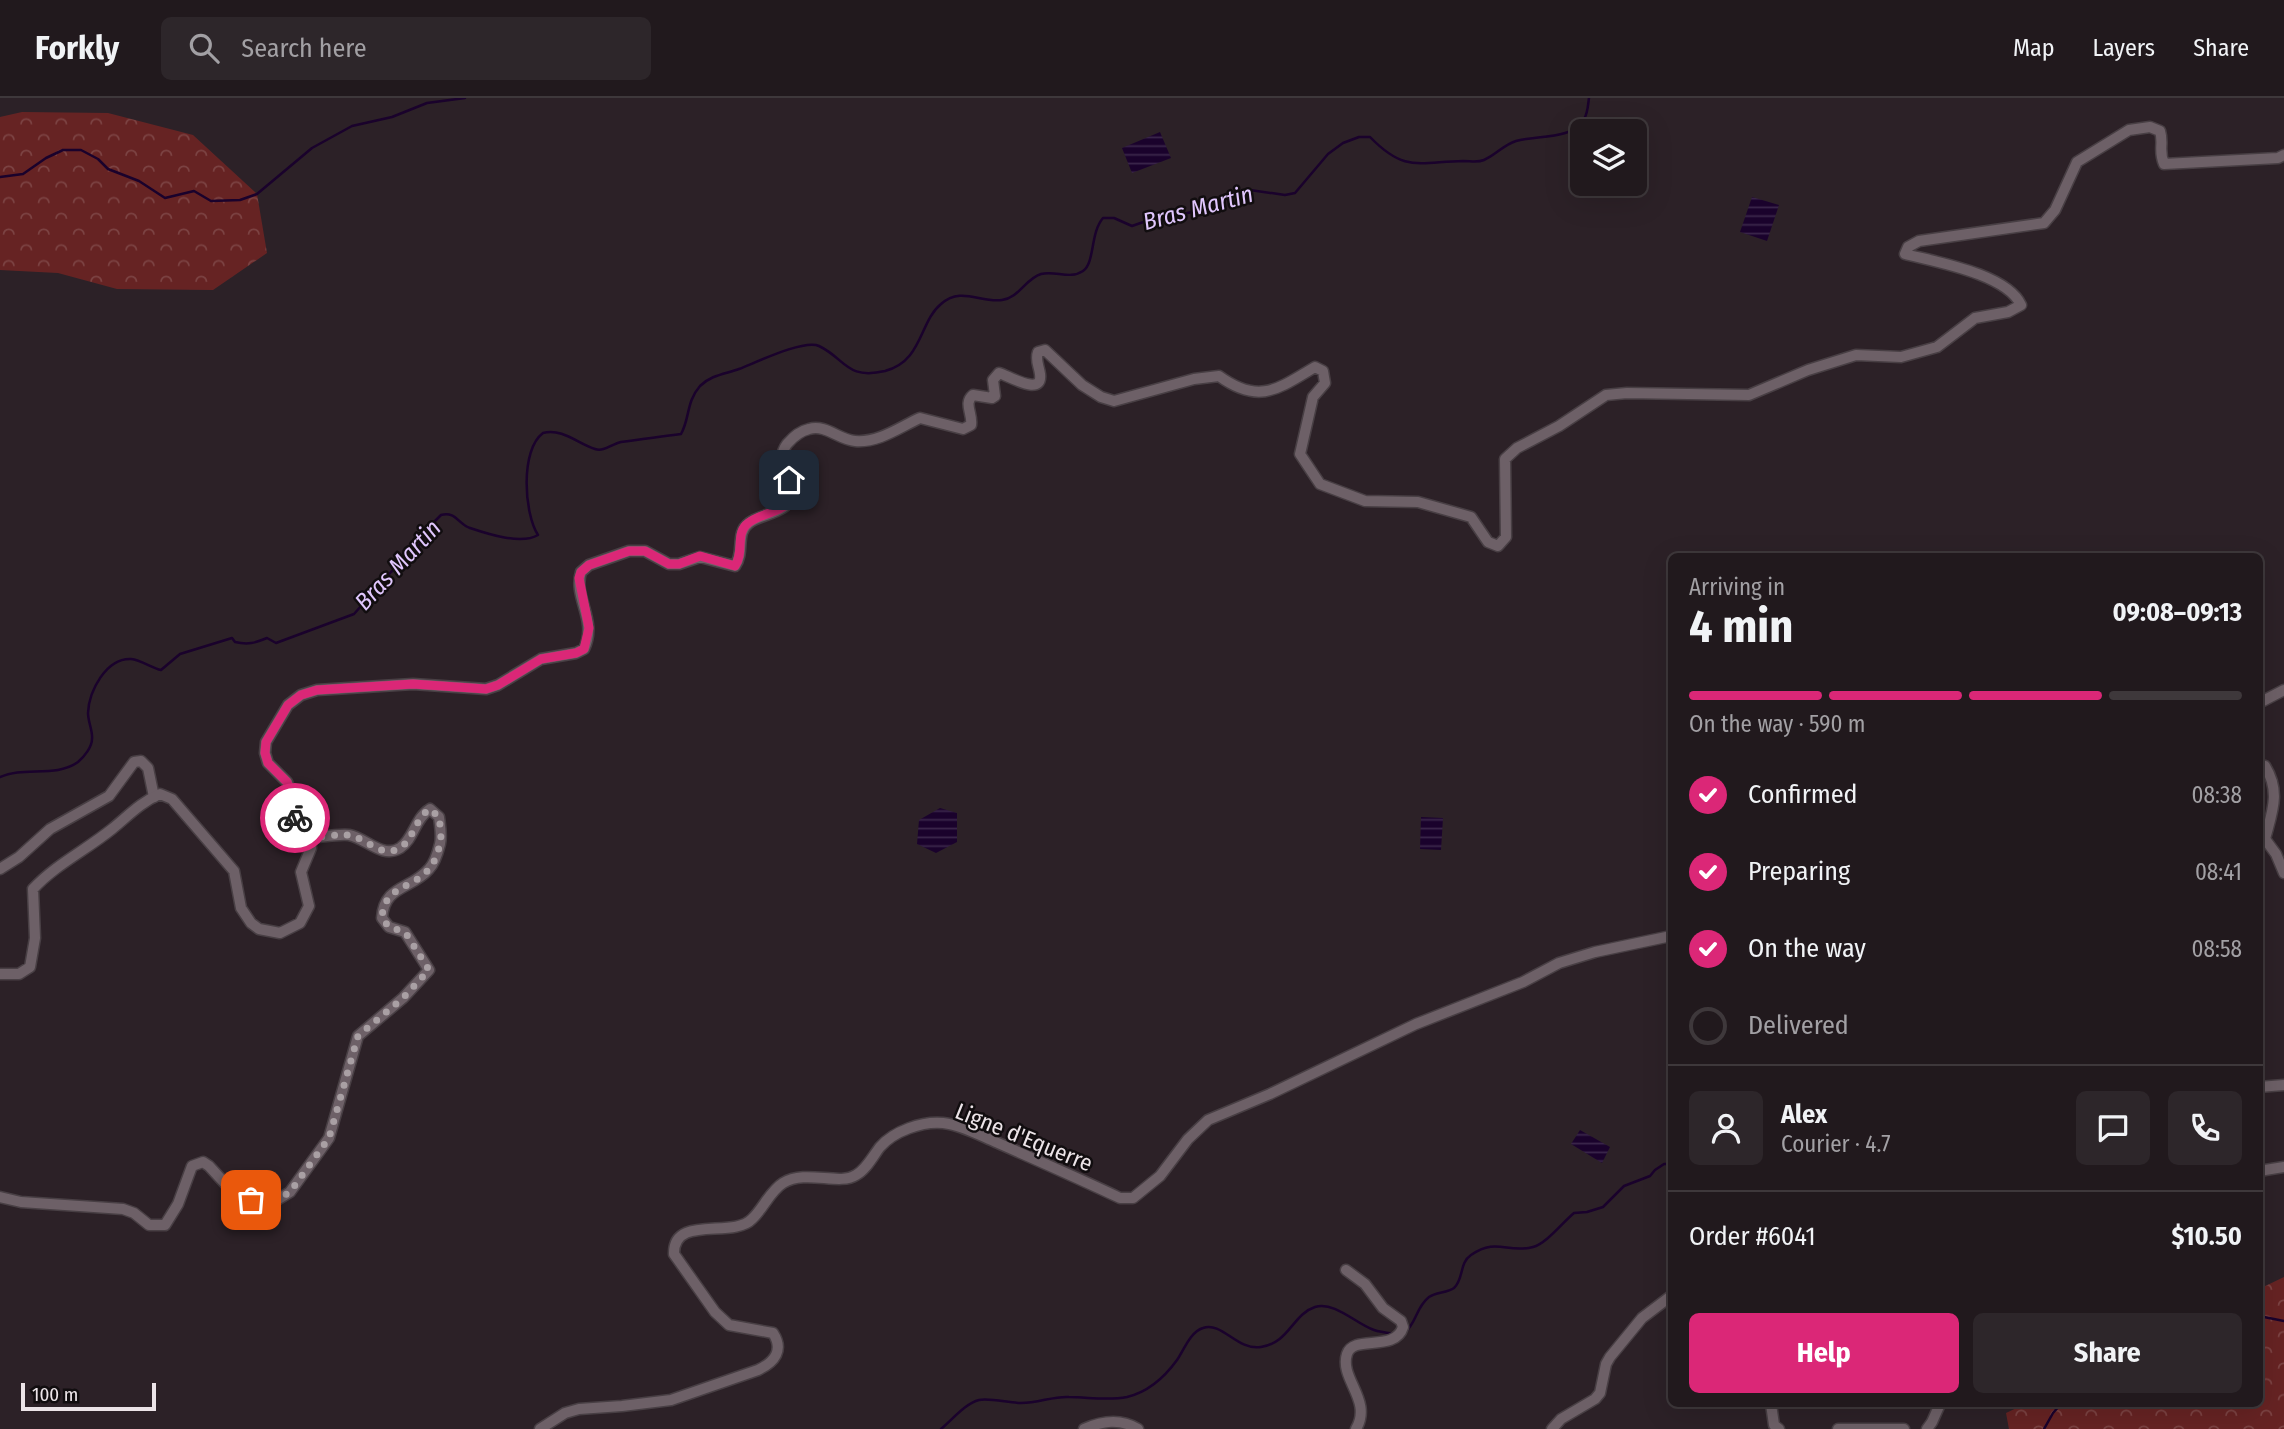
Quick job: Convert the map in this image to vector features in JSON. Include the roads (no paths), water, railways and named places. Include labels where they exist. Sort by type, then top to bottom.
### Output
[{"type":"street","points":[[0,974],[19,974],[30,968],[35,938],[33,889],[43,878],[111,830],[144,802],[160,794],[172,799],[234,871],[241,908],[251,923],[260,929],[280,933],[300,923],[308,912],[308,897],[302,882],[302,872],[311,848],[310,838],[298,824],[287,782],[268,763],[265,753],[266,742],[288,705],[301,695],[317,690],[413,684],[486,689],[498,685],[541,659],[584,649],[589,628],[580,587],[581,572],[589,565],[619,555],[645,551],[669,564],[679,564],[700,556],[735,566],[740,558],[741,531],[760,516],[784,507],[791,499],[793,492],[781,460],[793,437],[807,429],[826,430],[854,441],[866,441],[897,431],[920,418],[963,429],[971,425],[967,403],[969,398],[972,395],[987,399],[995,396],[995,375],[999,373],[1029,386],[1040,383],[1036,357],[1038,352],[1045,350],[1082,385],[1101,397],[1114,401],[1194,379],[1219,376],[1234,387],[1261,392],[1278,390],[1315,367],[1323,371],[1325,383],[1312,397],[1300,454],[1320,484],[1365,501],[1418,502],[1471,517],[1488,542],[1498,546],[1506,537],[1505,459],[1517,448],[1559,426],[1606,395],[1749,394],[1808,370],[1856,355],[1902,357],[1937,347],[1975,318],[2008,312],[2021,305],[2018,298],[1986,275],[1905,254],[1908,247],[1919,241],[2044,223],[2055,210],[2077,162],[2129,130],[2150,128],[2160,131],[2163,140],[2159,152],[2164,164],[2278,158],[2284,155]]},
{"type":"street","points":[[2263,701],[2284,690]]},
{"type":"street","points":[[0,869],[19,858],[50,829],[109,796],[134,762],[141,761],[148,768],[154,797]]},
{"type":"street","points":[[2263,766],[2274,780],[2274,799],[2265,839],[2276,854],[2284,873]]},
{"type":"street","points":[[0,1197],[21,1202],[123,1209],[134,1213],[149,1225],[165,1225],[178,1204],[192,1166],[202,1162],[232,1191],[251,1200],[272,1203],[290,1192],[329,1138],[358,1036],[403,998],[429,970],[405,932],[389,927],[382,918],[383,904],[392,894],[415,881],[430,868],[441,842],[439,817],[430,809],[422,814],[404,846],[393,852],[373,847],[351,835],[310,838]]},
{"type":"street","name":"Ligne d'Equerre","points":[[540,1429],[565,1413],[579,1409],[671,1400],[771,1364],[777,1355],[779,1342],[773,1333],[729,1325],[715,1312],[674,1254],[674,1245],[680,1235],[704,1228],[733,1228],[750,1222],[780,1185],[792,1178],[847,1178],[856,1175],[884,1143],[914,1126],[941,1123],[958,1126],[1120,1198],[1133,1198],[1160,1176],[1188,1139],[1208,1120],[1270,1094],[1416,1024],[1523,982],[1559,963],[1595,952],[1668,937]]},
{"type":"street","points":[[2263,1087],[2284,1085]]},
{"type":"street","points":[[2263,1170],[2284,1167]]},
{"type":"street","points":[[1346,1270],[1365,1284],[1382,1308],[1401,1321],[1403,1327],[1399,1336],[1390,1341],[1357,1345],[1349,1350],[1346,1356],[1350,1377],[1360,1399],[1362,1414],[1356,1429]]},
{"type":"street","points":[[1552,1429],[1561,1419],[1595,1399],[1600,1393],[1610,1356],[1642,1318],[1668,1298]]},
{"type":"street","points":[[1771,1407],[1774,1425],[1779,1429]]},
{"type":"street","points":[[1927,1429],[1939,1407]]},
{"type":"street","points":[[1084,1429],[1101,1422],[1114,1422],[1129,1423],[1138,1429]]},
{"type":"street","points":[[1838,1429],[1904,1429]]},
{"type":"waterway","points":[[0,177],[23,174],[63,150],[81,150],[98,159],[108,169],[139,181],[165,198],[194,191],[211,201],[240,200],[257,194],[312,148],[352,126],[392,117],[427,103],[465,98]]},
{"type":"waterway","name":"Bras Martin","points":[[0,777],[19,772],[60,770],[78,762],[92,742],[88,713],[95,686],[107,670],[122,660],[135,660],[161,670],[180,654],[232,638],[240,643],[267,638],[276,643],[354,614],[391,572],[418,547],[431,525],[441,515],[454,516],[470,528],[504,538],[523,539],[538,535],[527,498],[527,482],[531,453],[543,433],[564,435],[598,450],[621,442],[681,434],[692,398],[704,382],[802,346],[819,346],[848,367],[862,373],[885,371],[907,359],[934,312],[948,299],[956,296],[1008,299],[1035,276],[1052,273],[1073,275],[1083,271],[1087,267],[1096,231],[1103,218],[1114,218],[1132,226],[1172,212],[1183,214],[1201,210],[1232,194],[1250,190],[1285,195],[1295,193],[1328,154],[1343,143],[1359,137],[1370,137],[1393,156],[1413,163],[1481,161],[1516,141],[1563,134],[1579,126],[1585,117],[1589,98]]},
{"type":"waterway","points":[[1405,1332],[1429,1297],[1454,1288],[1467,1258],[1471,1255],[1488,1247],[1524,1249],[1538,1245],[1574,1213],[1603,1207],[1624,1186],[1650,1176],[1655,1170],[1668,1164]]},
{"type":"waterway","points":[[941,1429],[964,1408],[979,1400],[1021,1403],[1063,1397],[1112,1399],[1135,1395],[1149,1388],[1167,1373],[1191,1337],[1203,1328],[1217,1329],[1244,1345],[1261,1347],[1278,1340],[1308,1311],[1323,1306],[1338,1310],[1374,1330],[1395,1334]]},
{"type":"waterway","points":[[2263,1317],[2284,1321]]},
{"type":"waterway","points":[[2044,1429],[2058,1407]]}]
